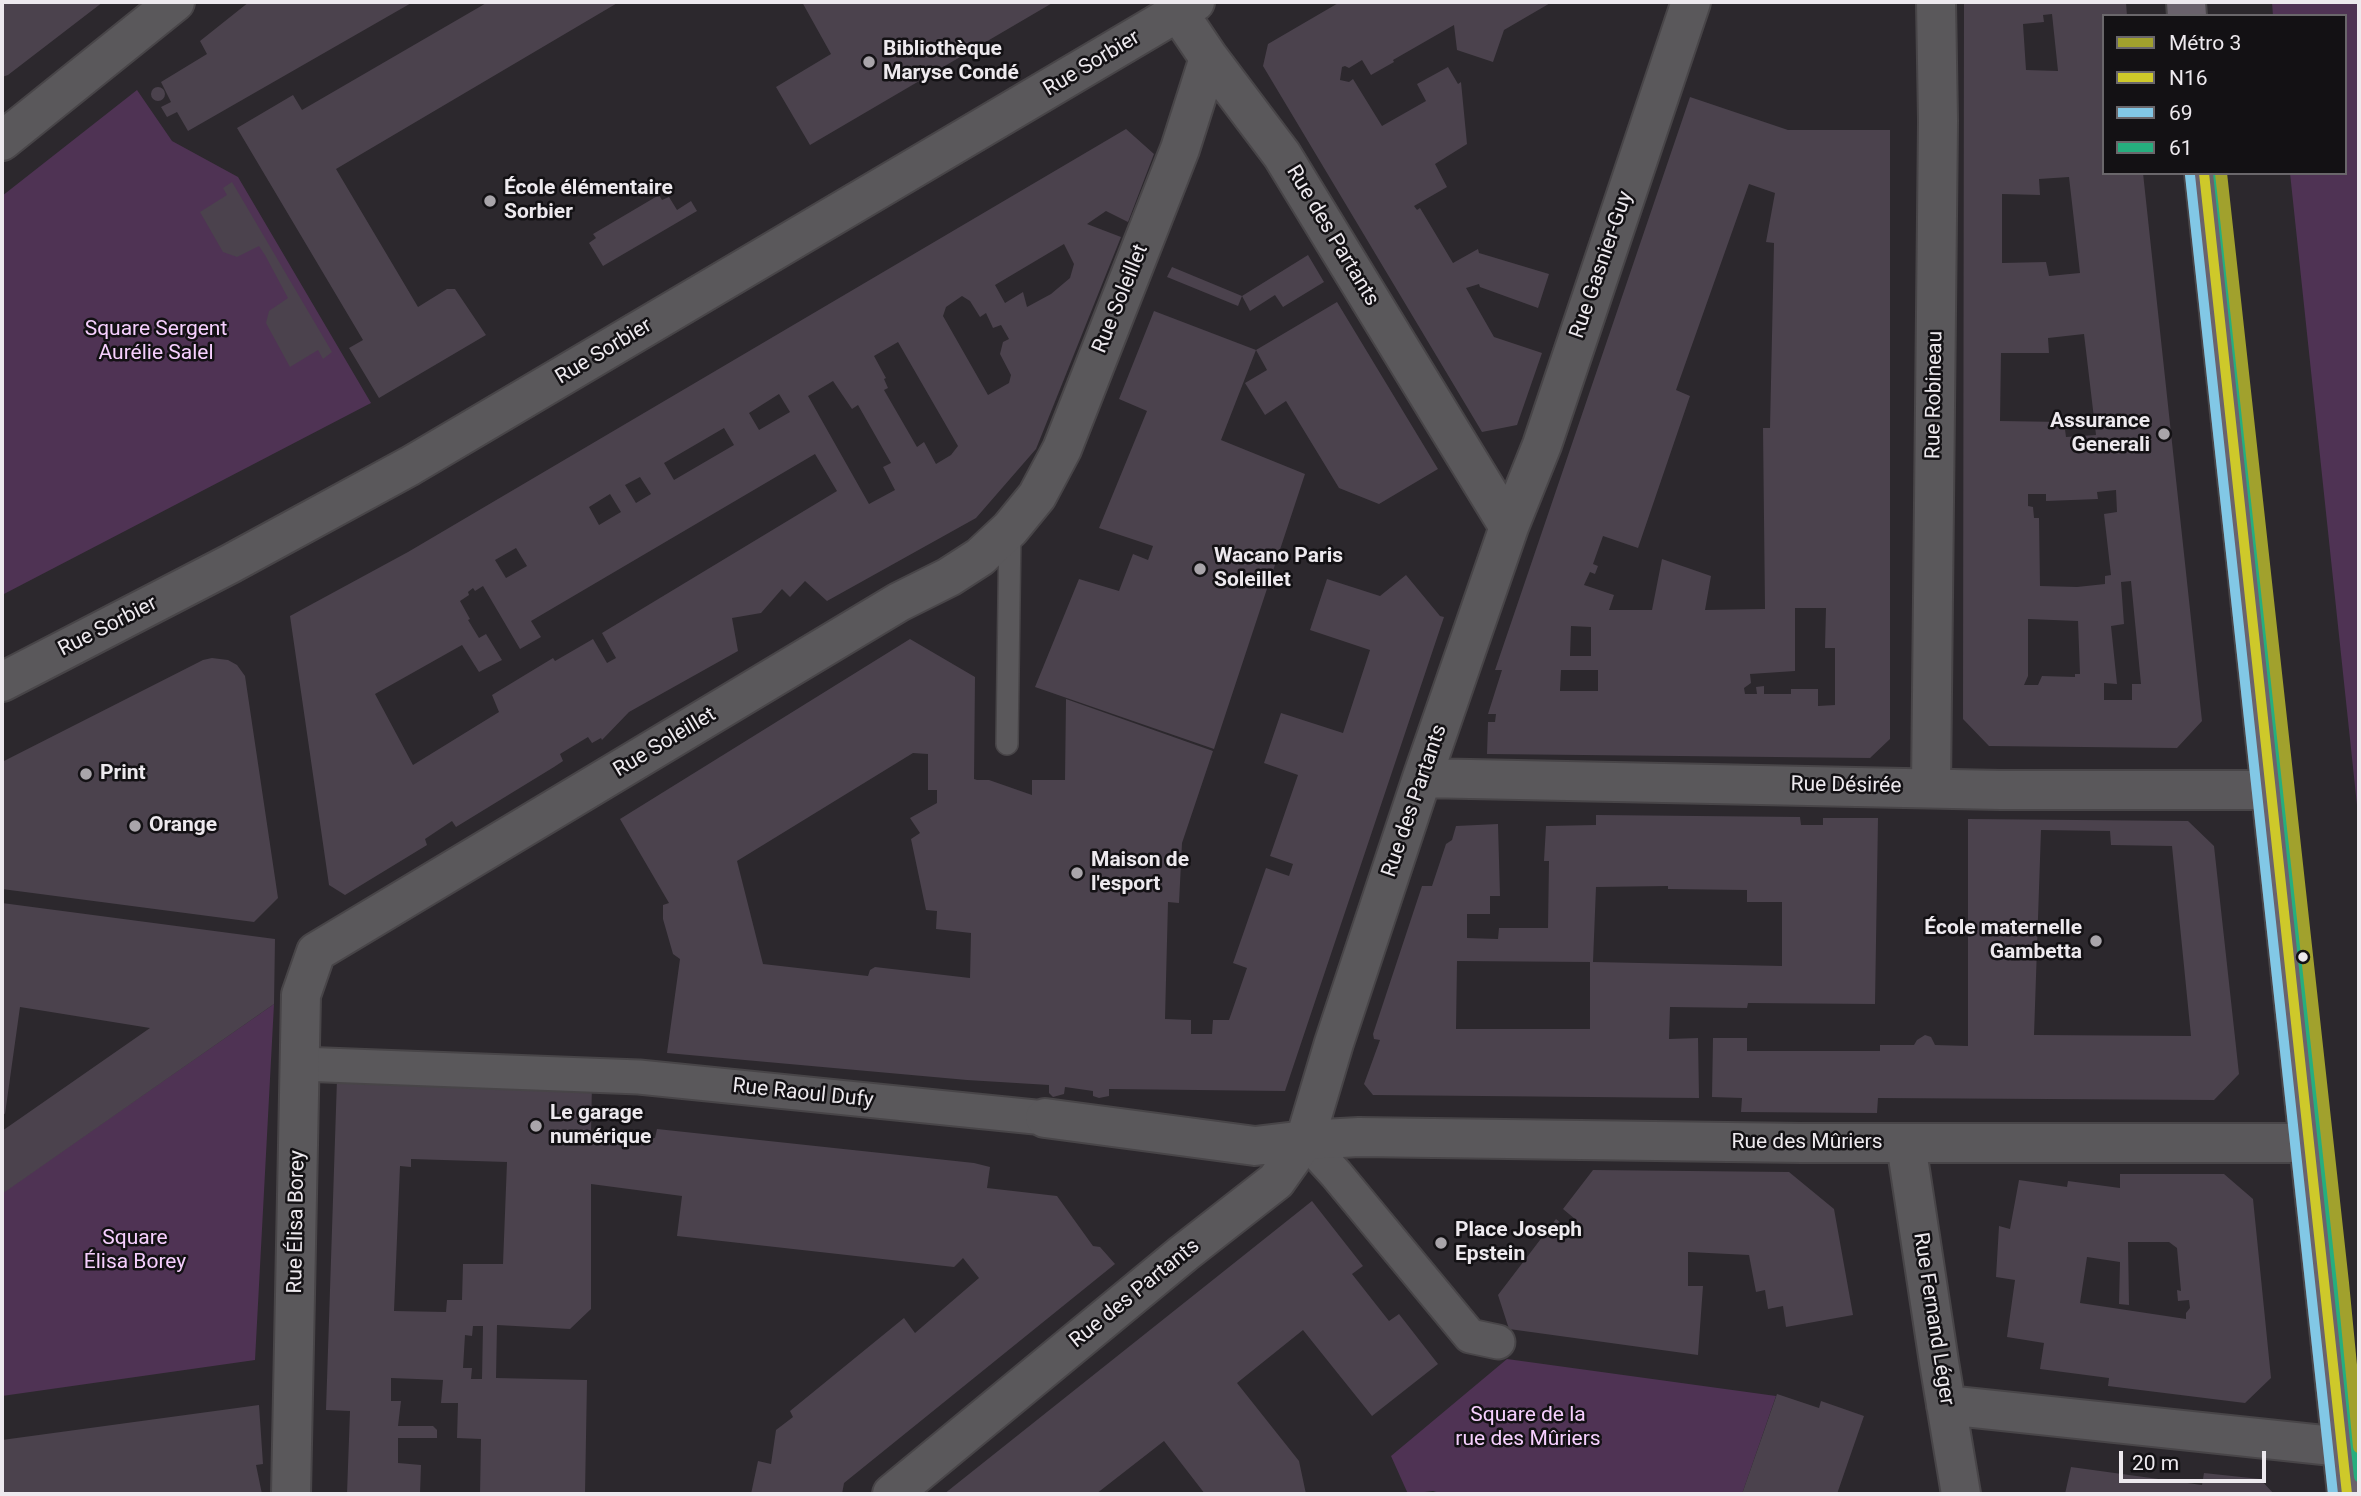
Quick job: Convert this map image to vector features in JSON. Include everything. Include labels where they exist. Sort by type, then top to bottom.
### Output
[{"type":"main road","points":[[2204,175],[2347,1494]]},
{"type":"street","points":[[10,128],[175,2]]},
{"type":"street","name":"Rue Gasnier-Guy","points":[[1509,527],[1542,445],[1690,2]]},
{"type":"street","name":"Rue Robineau","points":[[1931,788],[1938,121],[1936,2]]},
{"type":"street","name":"Rue des Partants","points":[[892,1494],[1184,1253],[1276,1181],[1305,1140],[1334,1043],[1422,778],[1509,527],[1282,155],[1209,58],[1186,7]]},
{"type":"street","name":"Rue Sorbier","points":[[2,682],[398,473],[1186,7]]},
{"type":"street","name":"Rue Soleillet","points":[[316,952],[899,602],[949,577],[980,557],[1010,529],[1037,496],[1062,449],[1181,149],[1209,58]]},
{"type":"street","name":"Rue Désirée","points":[[1422,778],[1931,788],[2271,790]]},
{"type":"street","name":"Rue Élisa Borey","points":[[291,1494],[301,995],[316,952]]},
{"type":"street","name":"Rue Raoul Dufy","points":[[300,1064],[639,1077],[1045,1118],[1255,1146],[1305,1140]]},
{"type":"street","name":"Rue des Mûriers","points":[[1305,1140],[1359,1137],[1906,1144],[2309,1143]]},
{"type":"street","points":[[1305,1140],[1470,1336],[1498,1342]]},
{"type":"street","name":"Rue Fernand Léger","points":[[1906,1144],[1961,1494]]},
{"type":"street","points":[[1946,1405],[2342,1447]]},
{"type":"lane","points":[[1007,744],[1010,529]]},
{"type":"green space","points":[[2272,2],[2359,2],[2359,824],[2290,175],[2347,175],[2347,14],[2273,14]]},
{"type":"green space","name":"Square Sergent Aurélie Salel","points":[[137,90],[172,141],[238,177],[371,403],[2,595],[2,196]]},
{"type":"green space","name":"Square Élisa Borey","points":[[274,1004],[255,1360],[2,1396],[2,1193]]},
{"type":"green space","name":"Square de la rue des Mûriers","points":[[1507,1359],[1776,1396],[1742,1494],[1443,1494],[1433,1491],[1408,1494],[1391,1456]]},
{"type":"building","points":[[2,2],[103,2],[2,77]]},
{"type":"building","points":[[249,2],[413,2],[188,131],[177,112],[167,117],[161,107],[171,102],[161,82],[207,54],[200,41]]},
{"type":"building","points":[[488,2],[619,2],[336,169],[418,307],[447,289],[455,289],[486,335],[379,398],[349,348],[363,340],[237,128],[293,95],[302,110]]},
{"type":"building","points":[[802,2],[1054,2],[810,145],[776,87],[831,54]]},
{"type":"building","points":[[1340,2],[1552,2],[1504,30],[1493,62],[1457,50],[1454,25],[1371,75],[1362,60],[1349,68],[1342,67],[1340,80],[1349,82],[1353,79],[1382,126],[1426,101],[1417,84],[1448,67],[1458,84],[1461,82],[1467,144],[1435,164],[1447,187],[1414,206],[1417,210],[1420,208],[1453,263],[1478,249],[1479,253],[1549,274],[1538,308],[1480,287],[1479,284],[1466,288],[1494,337],[1542,353],[1517,425],[1482,432],[1263,66],[1268,44]]},
{"type":"building","points":[[1964,2],[2126,2],[2127,14],[2102,14],[2102,175],[2143,175],[2202,721],[2177,748],[1989,746],[1963,719]],"holes":[[[2052,14],[2058,71],[2026,70],[2023,24],[2044,22],[2043,15]],[[2069,177],[2080,273],[2049,276],[2046,262],[2002,263],[2002,194],[2040,195],[2039,179]],[[2084,334],[2096,435],[2066,437],[2064,422],[2000,421],[2001,353],[2049,353],[2048,338]],[[2116,490],[2117,512],[2104,514],[2111,575],[2105,576],[2105,584],[2077,587],[2040,586],[2039,518],[2034,518],[2033,507],[2028,506],[2028,494],[2046,494],[2046,501],[2098,499],[2097,492]],[[2131,581],[2141,684],[2132,684],[2132,700],[2104,700],[2104,683],[2117,684],[2111,626],[2124,624],[2121,582]],[[2028,619],[2078,621],[2080,674],[2075,674],[2075,677],[2042,676],[2038,685],[2024,685],[2028,676]]]},
{"type":"building","points":[[158,87],[163,89],[163,99],[158,101],[153,99],[151,94],[153,89]]},
{"type":"building","points":[[1690,97],[1788,130],[1890,130],[1890,739],[1870,758],[1487,754],[1488,722],[1495,722],[1496,714],[1488,714],[1502,670],[1495,670]],"holes":[[[1749,184],[1775,193],[1766,242],[1774,243],[1770,428],[1763,428],[1765,609],[1705,610],[1711,576],[1662,559],[1652,610],[1609,610],[1614,595],[1584,585],[1590,572],[1595,574],[1598,566],[1593,564],[1603,536],[1638,548],[1690,396],[1676,390]],[[1795,608],[1826,608],[1825,648],[1835,648],[1835,705],[1818,706],[1818,689],[1791,689],[1791,694],[1764,694],[1764,686],[1756,687],[1757,694],[1745,694],[1744,688],[1751,683],[1750,674],[1795,671]],[[1571,626],[1591,627],[1591,656],[1570,656]],[[1561,670],[1598,670],[1598,691],[1560,691]]]},
{"type":"building","points":[[1126,129],[1154,154],[1128,222],[1106,211],[1087,224],[1121,237],[1036,449],[976,518],[827,601],[805,581],[790,597],[782,589],[761,613],[732,618],[738,651],[629,712],[602,740],[601,738],[592,743],[588,737],[560,754],[563,761],[456,827],[452,821],[425,839],[427,845],[345,895],[329,885],[290,616],[408,552]],"holes":[[[1064,244],[1074,264],[1070,278],[1051,294],[1027,307],[1023,292],[1005,303],[995,285]],[[962,296],[970,301],[980,317],[986,313],[993,328],[1001,325],[1009,339],[1003,342],[1000,354],[1011,375],[1009,383],[988,395],[943,316],[946,307]],[[898,342],[958,446],[951,455],[936,464],[924,442],[917,447],[884,390],[888,388],[884,379],[886,378],[874,356]],[[833,381],[852,409],[858,405],[891,463],[883,467],[895,490],[869,504],[808,396]],[[779,394],[790,412],[759,430],[749,413]],[[724,428],[734,445],[674,480],[664,463]],[[815,454],[837,491],[602,633],[616,658],[607,663],[593,639],[555,661],[553,658],[492,695],[499,712],[413,765],[375,694],[462,645],[479,672],[502,660],[486,634],[479,638],[468,620],[470,619],[460,601],[469,595],[468,592],[483,586],[520,649],[541,637],[531,621]],[[640,477],[651,494],[636,503],[625,485]],[[610,494],[621,512],[599,525],[589,507]],[[516,548],[527,566],[506,578],[495,560]]]},
{"type":"building","points":[[232,182],[332,352],[323,359],[318,350],[290,367],[266,323],[269,311],[288,298],[265,255],[259,246],[237,257],[223,252],[200,212],[227,195],[223,188]]},
{"type":"building","points":[[659,195],[662,200],[669,197],[677,210],[691,201],[697,211],[603,266],[589,243],[596,238],[593,234]]},
{"type":"building","points":[[1308,255],[1324,282],[1283,307],[1275,295],[1250,311],[1242,296]]},
{"type":"building","points":[[1172,267],[1242,296],[1238,306],[1167,277]]},
{"type":"building","points":[[1337,302],[1438,469],[1379,504],[1339,488],[1286,401],[1265,415],[1245,383],[1267,370],[1256,350]]},
{"type":"building","name":"Wacano Paris Soleillet","points":[[1154,311],[1256,350],[1221,440],[1305,474],[1214,749],[1035,687],[1079,579],[1119,591],[1133,554],[1148,560],[1153,546],[1099,528],[1147,411],[1119,399]]},
{"type":"building","points":[[1406,575],[1440,616],[1444,617],[1285,1091],[1109,1089],[1109,1096],[1099,1098],[1093,1096],[1093,1091],[1065,1087],[1064,1094],[1053,1097],[1049,1093],[1049,1085],[667,1053],[680,959],[673,954],[663,919],[663,905],[669,903],[620,819],[910,639],[975,677],[974,779],[989,780],[1032,795],[1032,780],[1065,780],[1066,699],[1213,751],[1182,843],[1179,903],[1168,902],[1165,1019],[1191,1020],[1191,1034],[1212,1034],[1213,1020],[1229,1020],[1247,968],[1233,963],[1266,868],[1289,876],[1293,864],[1270,856],[1298,775],[1264,763],[1281,713],[1343,733],[1370,650],[1310,630],[1327,579],[1380,596]],"holes":[[[913,753],[928,754],[928,790],[937,790],[937,803],[910,818],[920,833],[911,839],[926,910],[937,911],[936,929],[971,933],[970,978],[875,967],[870,970],[868,976],[763,964],[737,861]]]},
{"type":"building","name":"Orange","points":[[203,660],[228,660],[237,665],[245,676],[278,898],[254,922],[2,889],[2,762]]},
{"type":"building","points":[[1596,815],[1800,817],[1801,825],[1823,825],[1823,818],[1878,818],[1875,1004],[1748,1003],[1747,1008],[1670,1007],[1669,1039],[1698,1038],[1699,1098],[1373,1095],[1364,1084],[1380,1040],[1374,1039],[1373,1034],[1422,886],[1432,886],[1446,844],[1452,840],[1456,826],[1498,824],[1500,896],[1490,896],[1490,914],[1467,914],[1467,938],[1498,939],[1499,928],[1548,928],[1549,861],[1544,861],[1546,826],[1596,825]],"holes":[[[1668,886],[1668,889],[1747,890],[1747,902],[1782,902],[1782,966],[1593,962],[1596,887]],[[1457,961],[1590,962],[1590,1029],[1456,1029]]]},
{"type":"building","name":"École maternelle Gambetta","points":[[1968,819],[2188,821],[2214,846],[2239,1074],[2214,1100],[1878,1098],[1877,1113],[1741,1112],[1742,1098],[1712,1097],[1713,1038],[1747,1038],[1747,1051],[1880,1051],[1880,1045],[1914,1045],[1925,1035],[1931,1037],[1935,1045],[1968,1046]],"holes":[[[2041,830],[2110,831],[2111,845],[2172,846],[2191,1036],[2034,1035]]]},
{"type":"building","points":[[2,903],[275,939],[274,1004],[2,1194],[2,1131],[150,1028],[20,1007],[5,1114],[2,1113]]},
{"type":"building","points":[[337,1079],[592,1084],[591,1131],[655,1138],[657,1129],[974,1163],[990,1167],[987,1188],[1057,1196],[1093,1246],[1100,1247],[1115,1264],[844,1483],[842,1494],[751,1494],[758,1461],[771,1464],[776,1430],[793,1417],[790,1411],[904,1318],[915,1333],[979,1278],[963,1258],[954,1267],[677,1236],[682,1196],[591,1184],[591,1309],[570,1329],[497,1325],[496,1378],[587,1380],[585,1494],[480,1494],[481,1439],[457,1438],[458,1403],[441,1403],[443,1380],[391,1378],[391,1401],[401,1401],[398,1426],[433,1426],[437,1430],[437,1438],[398,1438],[398,1463],[421,1465],[420,1494],[347,1494],[350,1411],[326,1410]],"holes":[[[411,1159],[507,1162],[503,1264],[463,1264],[462,1300],[447,1300],[446,1312],[394,1311],[400,1166],[411,1167]],[[473,1326],[483,1326],[482,1379],[471,1379],[472,1368],[463,1368],[465,1335],[472,1336]]]},
{"type":"building","points":[[1593,1170],[1789,1172],[1834,1209],[1853,1315],[1786,1327],[1783,1306],[1768,1309],[1765,1290],[1756,1292],[1749,1255],[1688,1252],[1688,1286],[1703,1286],[1698,1355],[1509,1329],[1498,1295],[1556,1219],[1567,1228],[1575,1219],[1563,1209]]},
{"type":"building","points":[[2120,1174],[2224,1174],[2253,1199],[2271,1378],[2245,1403],[2108,1386],[2109,1378],[2040,1369],[2044,1343],[2007,1337],[2015,1280],[1996,1277],[1999,1226],[2010,1229],[2019,1180],[2067,1187],[2068,1181],[2120,1188]],"holes":[[[2128,1242],[2169,1242],[2177,1248],[2181,1291],[2177,1290],[2178,1301],[2189,1300],[2190,1308],[2186,1319],[2080,1303],[2087,1257],[2120,1262],[2119,1304],[2129,1305]]]},
{"type":"building","points":[[1312,1201],[1363,1266],[1352,1274],[1389,1321],[1399,1314],[1438,1364],[1372,1416],[1303,1330],[1237,1383],[1299,1461],[1306,1494],[1205,1494],[1164,1441],[1096,1494],[944,1494]]},
{"type":"building","points":[[1777,1394],[1819,1408],[1821,1401],[1864,1416],[1837,1494],[1742,1494]]},
{"type":"building","points":[[259,1405],[263,1464],[256,1465],[262,1494],[2,1494],[2,1440]]},
{"type":"building","points":[[2071,1467],[2202,1485],[2204,1473],[2260,1479],[2274,1494],[2065,1494]]},
{"type":"metro line","name":"3","points":[[2221,175],[2359,1447]]},
{"type":"transit line","name":"69","points":[[2190,175],[2333,1494]]},
{"type":"transit line","name":"N16","points":[[2204,175],[2347,1494]]},
{"type":"transit line","name":"61","points":[[2218,175],[2359,1477]]},
{"type":"place","name":"Bibliothèque Maryse Condé","points":[[869,62]]},
{"type":"place","name":"École élémentaire Sorbier","points":[[490,201]]},
{"type":"place","name":"Assurance Generali","points":[[2164,434]]},
{"type":"place","name":"Wacano Paris Soleillet","points":[[1200,569]]},
{"type":"place","name":"Print","points":[[86,774]]},
{"type":"place","name":"Orange","points":[[135,826]]},
{"type":"place","name":"Maison de l'esport","points":[[1077,873]]},
{"type":"place","name":"École maternelle Gambetta","points":[[2096,941]]},
{"type":"place","name":"Le garage numérique","points":[[536,1126]]},
{"type":"place","name":"Place Joseph Epstein","points":[[1441,1243]]}]
